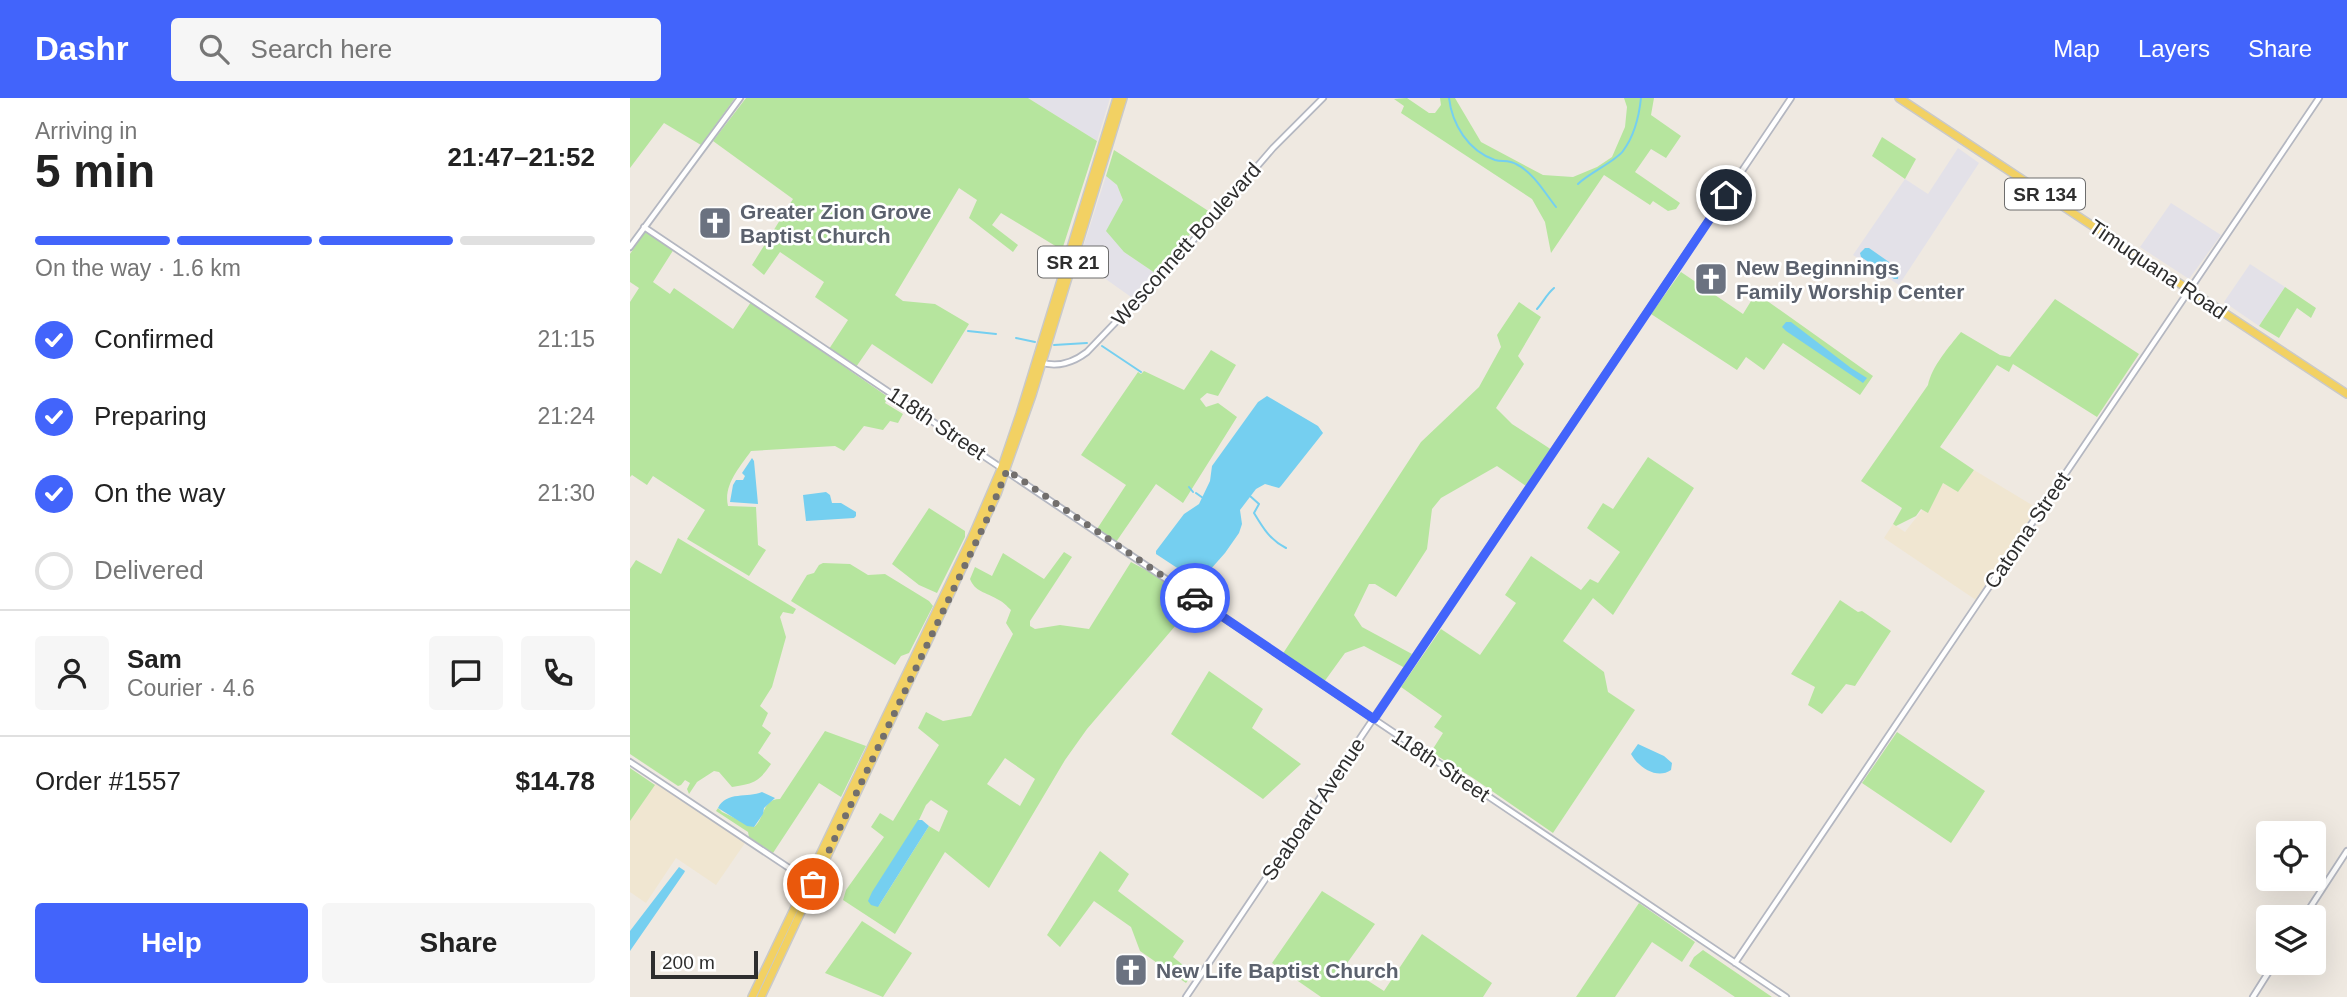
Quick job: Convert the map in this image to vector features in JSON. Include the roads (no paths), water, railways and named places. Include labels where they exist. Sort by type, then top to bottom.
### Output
[{"type":"main road","name":"SR 21","points":[[761,997],[842,813],[942,605],[988,517],[1092,199],[1117,98]]},
{"type":"main road","name":"SR 21","points":[[1039,362],[1098,161],[1123,98]]},
{"type":"main road","name":"Timuquana Road","points":[[1899,98],[2347,394]]},
{"type":"main road","points":[[1092,199],[1098,161]]},
{"type":"main road","name":"SR 21","points":[[875,744],[938,621],[947,589],[1004,469]]},
{"type":"main road","name":"SR 21","points":[[752,997],[789,916],[810,882]]},
{"type":"main road","points":[[789,916],[790,935]]},
{"type":"street","points":[[630,247],[740,98]]},
{"type":"street","name":"Wesconnett Boulevard","points":[[1039,362],[1065,363],[1087,352],[1184,251],[1273,148],[1323,98]]},
{"type":"street","name":"Seaboard Avenue","points":[[1186,997],[1791,98]]},
{"type":"street","name":"Catoma Street","points":[[1735,963],[2319,98]]},
{"type":"street","name":"118th Street","points":[[644,227],[1786,997]]},
{"type":"street","points":[[630,762],[810,882]]},
{"type":"street","points":[[2312,905],[2347,852]]},
{"type":"street","points":[[2253,997],[2267,975]]},
{"type":"water","points":[[1869,248],[1899,269],[1898,279],[1861,257],[1860,253]]},
{"type":"water","points":[[1786,322],[1791,322],[1867,378],[1863,383],[1786,331],[1782,327]]},
{"type":"water","points":[[1267,396],[1318,426],[1323,433],[1279,488],[1265,484],[1256,489],[1240,510],[1242,524],[1239,533],[1225,553],[1202,579],[1197,581],[1156,554],[1156,551],[1184,514],[1199,504],[1210,481],[1212,466],[1258,402]]},
{"type":"water","points":[[752,458],[758,504],[730,502],[733,485],[736,480],[743,480],[745,476],[742,473]]},
{"type":"water","points":[[826,492],[832,503],[841,503],[856,512],[856,516],[806,521],[803,495]]},
{"type":"water","points":[[1638,744],[1664,756],[1672,763],[1671,770],[1660,774],[1648,771],[1631,754]]},
{"type":"water","points":[[762,792],[775,798],[764,808],[754,827],[747,826],[718,808],[726,799]]},
{"type":"water","points":[[918,820],[929,826],[878,907],[871,905],[868,901],[872,892]]},
{"type":"water","points":[[679,867],[684,873],[630,951],[630,931]]},
{"type":"waterway","points":[[1449,98],[1458,127],[1469,143],[1485,156],[1513,163],[1528,172],[1556,207]]},
{"type":"waterway","points":[[1578,184],[1623,151],[1636,126],[1641,98]]},
{"type":"waterway","points":[[1537,309],[1554,288]]},
{"type":"waterway","points":[[968,331],[996,334]]},
{"type":"waterway","points":[[1016,338],[1035,342]]},
{"type":"waterway","points":[[1054,345],[1087,343]]},
{"type":"waterway","points":[[1102,346],[1141,372]]},
{"type":"waterway","points":[[1189,487],[1193,492]]},
{"type":"waterway","points":[[1196,493],[1203,498]]},
{"type":"waterway","points":[[1250,496],[1259,504],[1254,513],[1264,529],[1286,548]]},
{"type":"waterway","points":[[1198,595],[1201,591],[1199,580]]},
{"type":"place","name":"Greater Zion Grove Baptist Church","points":[[715,223]]},
{"type":"place","name":"New Beginnings Family Worship Center","points":[[1711,279]]},
{"type":"place","name":"New Life Baptist Church","points":[[1131,970]]}]
